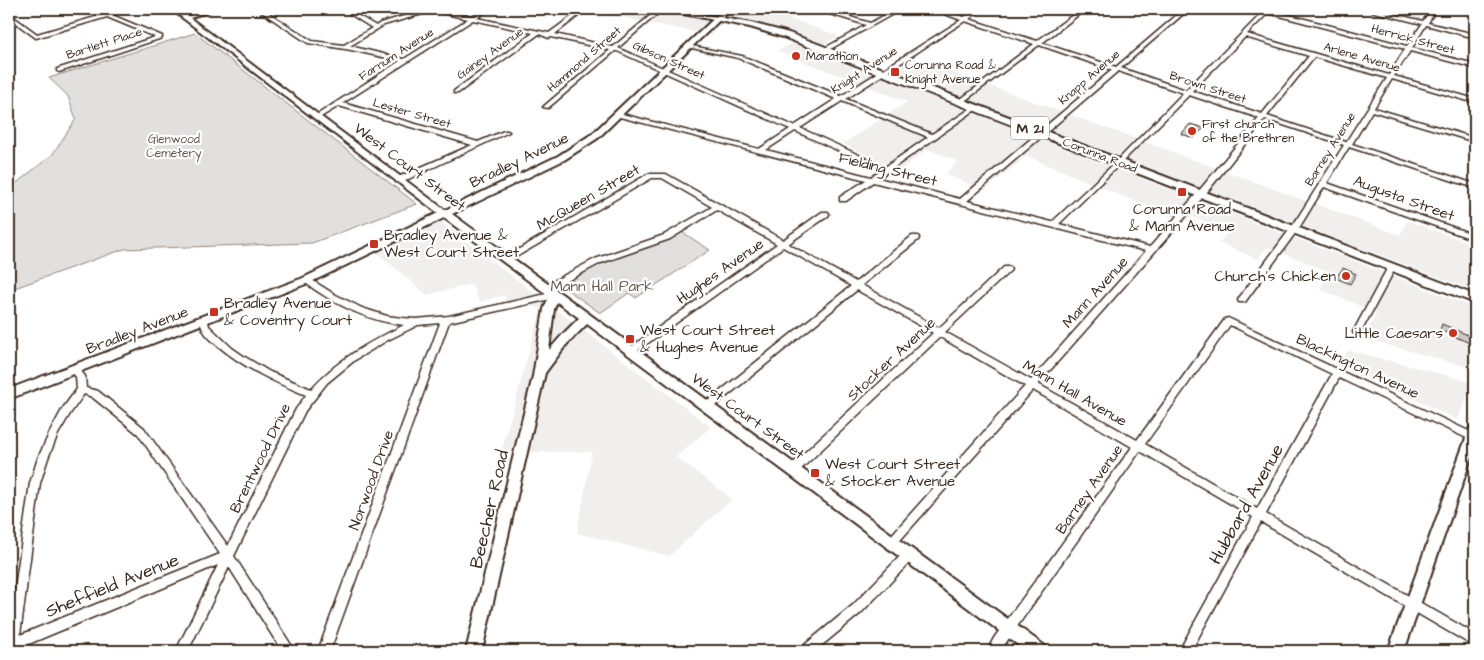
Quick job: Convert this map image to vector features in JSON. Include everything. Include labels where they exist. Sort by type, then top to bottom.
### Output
[{"type":"main road","name":"Corunna Road","points":[[662,9],[774,31],[1475,299]]},
{"type":"street","points":[[9,16],[36,36],[128,9]]},
{"type":"street","name":"West Court Street","points":[[174,9],[444,214],[794,469],[1039,651]]},
{"type":"street","points":[[185,18],[214,9]]},
{"type":"street","points":[[260,9],[310,42],[344,47],[406,61]]},
{"type":"street","points":[[344,9],[376,28]]},
{"type":"street","points":[[344,47],[376,28],[431,9]]},
{"type":"street","name":"Gibson Street","points":[[431,9],[613,49],[887,170]]},
{"type":"street","name":"Farnum Avenue","points":[[317,118],[487,9]]},
{"type":"street","points":[[549,36],[585,9]]},
{"type":"street","name":"Hammond Street","points":[[546,107],[662,9]]},
{"type":"street","name":"Bradley Avenue","points":[[9,394],[307,280],[577,150],[618,115],[728,9]]},
{"type":"street","points":[[819,9],[871,25]]},
{"type":"street","points":[[826,50],[899,9]]},
{"type":"street","name":"Brown Street","points":[[933,9],[1475,186]]},
{"type":"street","name":"Knight Avenue","points":[[760,151],[981,9]]},
{"type":"street","points":[[960,102],[1084,9]]},
{"type":"street","name":"Knapp Avenue","points":[[962,202],[1187,9]]},
{"type":"street","name":"Herrick Street","points":[[1259,9],[1475,66]]},
{"type":"street","points":[[1368,9],[1475,36]]},
{"type":"street","name":"Barney Avenue","points":[[1242,300],[1293,230],[1434,9]]},
{"type":"street","points":[[1053,225],[1119,162],[1268,10]]},
{"type":"street","name":"Bartlett Place","points":[[59,70],[160,37],[107,15]]},
{"type":"street","name":"Gainey Avenue","points":[[456,92],[537,33]]},
{"type":"street","name":"Arlene Avenue","points":[[1243,35],[1475,101]]},
{"type":"street","points":[[689,46],[740,57],[933,137]]},
{"type":"street","name":"Mann Avenue","points":[[892,542],[1202,194],[1313,55]]},
{"type":"street","name":"Lester Street","points":[[340,104],[478,144]]},
{"type":"street","points":[[843,199],[975,108]]},
{"type":"street","points":[[1371,109],[1475,140]]},
{"type":"street","name":"Fielding Street","points":[[618,115],[1152,250]]},
{"type":"street","points":[[399,180],[506,132]]},
{"type":"street","name":"Mann Hall Avenue","points":[[657,175],[670,179],[718,206],[1475,641]]},
{"type":"street","name":"McQueen Street","points":[[506,259],[651,176],[657,175]]},
{"type":"street","name":"Augusta Street","points":[[1323,184],[1475,238]]},
{"type":"street","points":[[307,280],[364,312],[397,320],[416,322],[446,318],[551,292],[598,261],[667,237],[718,206]]},
{"type":"street","name":"Hughes Avenue","points":[[631,351],[825,214]]},
{"type":"street","points":[[707,407],[915,238]]},
{"type":"street","points":[[1357,332],[1392,267]]},
{"type":"street","name":"Stocker Avenue","points":[[794,469],[1007,269]]},
{"type":"street","name":"Beecher Road","points":[[474,651],[539,376],[551,292]]},
{"type":"street","name":"Norwood Drive","points":[[324,651],[446,318]]},
{"type":"street","name":"Beecher Road","points":[[539,376],[557,347],[570,332],[587,318]]},
{"type":"street","points":[[204,320],[205,327],[243,362],[275,379],[311,393]]},
{"type":"street","name":"Barney Avenue","points":[[993,651],[1228,320]]},
{"type":"street","name":"Blackington Avenue","points":[[1228,320],[1337,373],[1474,435]]},
{"type":"street","name":"Brentwood Drive","points":[[182,651],[300,409],[311,393],[353,356],[416,322]]},
{"type":"street","points":[[12,647],[35,483],[41,463],[57,428],[82,390],[80,376],[75,370]]},
{"type":"street","name":"Hubbard Avenue","points":[[1185,651],[1337,373]]},
{"type":"street","points":[[82,390],[96,394],[142,431],[228,556],[289,651]]},
{"type":"street","points":[[1396,651],[1474,435]]},
{"type":"street","points":[[806,651],[857,609],[909,555]]},
{"type":"street","name":"Sheffield Avenue","points":[[12,647],[228,556]]},
{"type":"shaded area","points":[[550,9],[644,9],[723,24],[710,35],[590,11],[584,16]]},
{"type":"shaded area","points":[[680,9],[757,9],[755,11],[788,18],[838,36],[823,45],[768,26]]},
{"type":"shaded area","points":[[793,43],[1475,308],[1475,369],[1363,338],[1377,313],[1320,289],[1328,271],[1267,247],[1258,259],[1219,243],[1229,230],[1179,212],[1173,217],[1026,156],[984,191],[946,174],[958,161],[927,149],[900,170],[843,144],[907,102],[777,51]]},
{"type":"shaded area","points":[[911,57],[1400,235],[1407,221],[1475,245],[1475,291],[891,71]]},
{"type":"shaded area","points":[[429,213],[711,427],[676,457],[732,499],[669,556],[577,533],[592,452],[501,452],[541,309],[530,305],[507,307],[505,295],[479,302],[472,284],[427,295],[367,244]]},
{"type":"shaded area","points":[[1348,350],[1472,382],[1458,420],[1340,364]]},
{"type":"green space","name":"Glenwood Cemetery","points":[[195,33],[417,204],[312,243],[124,249],[9,290],[9,189],[52,155],[76,119],[68,96],[49,78]]},
{"type":"green space","name":"Mann Hall Park","points":[[682,232],[710,250],[636,298],[629,293],[600,313],[562,286],[587,269],[671,239]]},
{"type":"building","name":"First church of the Brethren","points":[[1190,124],[1204,128],[1194,138],[1181,134]]},
{"type":"building","name":"Church's Chicken","points":[[1343,268],[1356,274],[1350,284],[1336,278]]},
{"type":"building","name":"Little Caesars","points":[[1442,324],[1475,338],[1474,345],[1440,330]]},
{"type":"place","name":"Marathon","points":[[796,56]]},
{"type":"place","name":"Corunna Road & Knight Avenue","points":[[895,72]]},
{"type":"place","name":"First church of the Brethren","points":[[1192,131]]},
{"type":"place","name":"Corunna Road & Mann Avenue","points":[[1182,192]]},
{"type":"place","name":"Bradley Avenue & West Court Street","points":[[374,244]]},
{"type":"place","name":"Church's Chicken","points":[[1346,276]]},
{"type":"place","name":"Bradley Avenue & Coventry Court","points":[[214,312]]},
{"type":"place","name":"Little Caesars","points":[[1453,333]]},
{"type":"place","name":"West Court Street & Hughes Avenue","points":[[630,339]]},
{"type":"place","name":"West Court Street & Stocker Avenue","points":[[815,473]]}]
